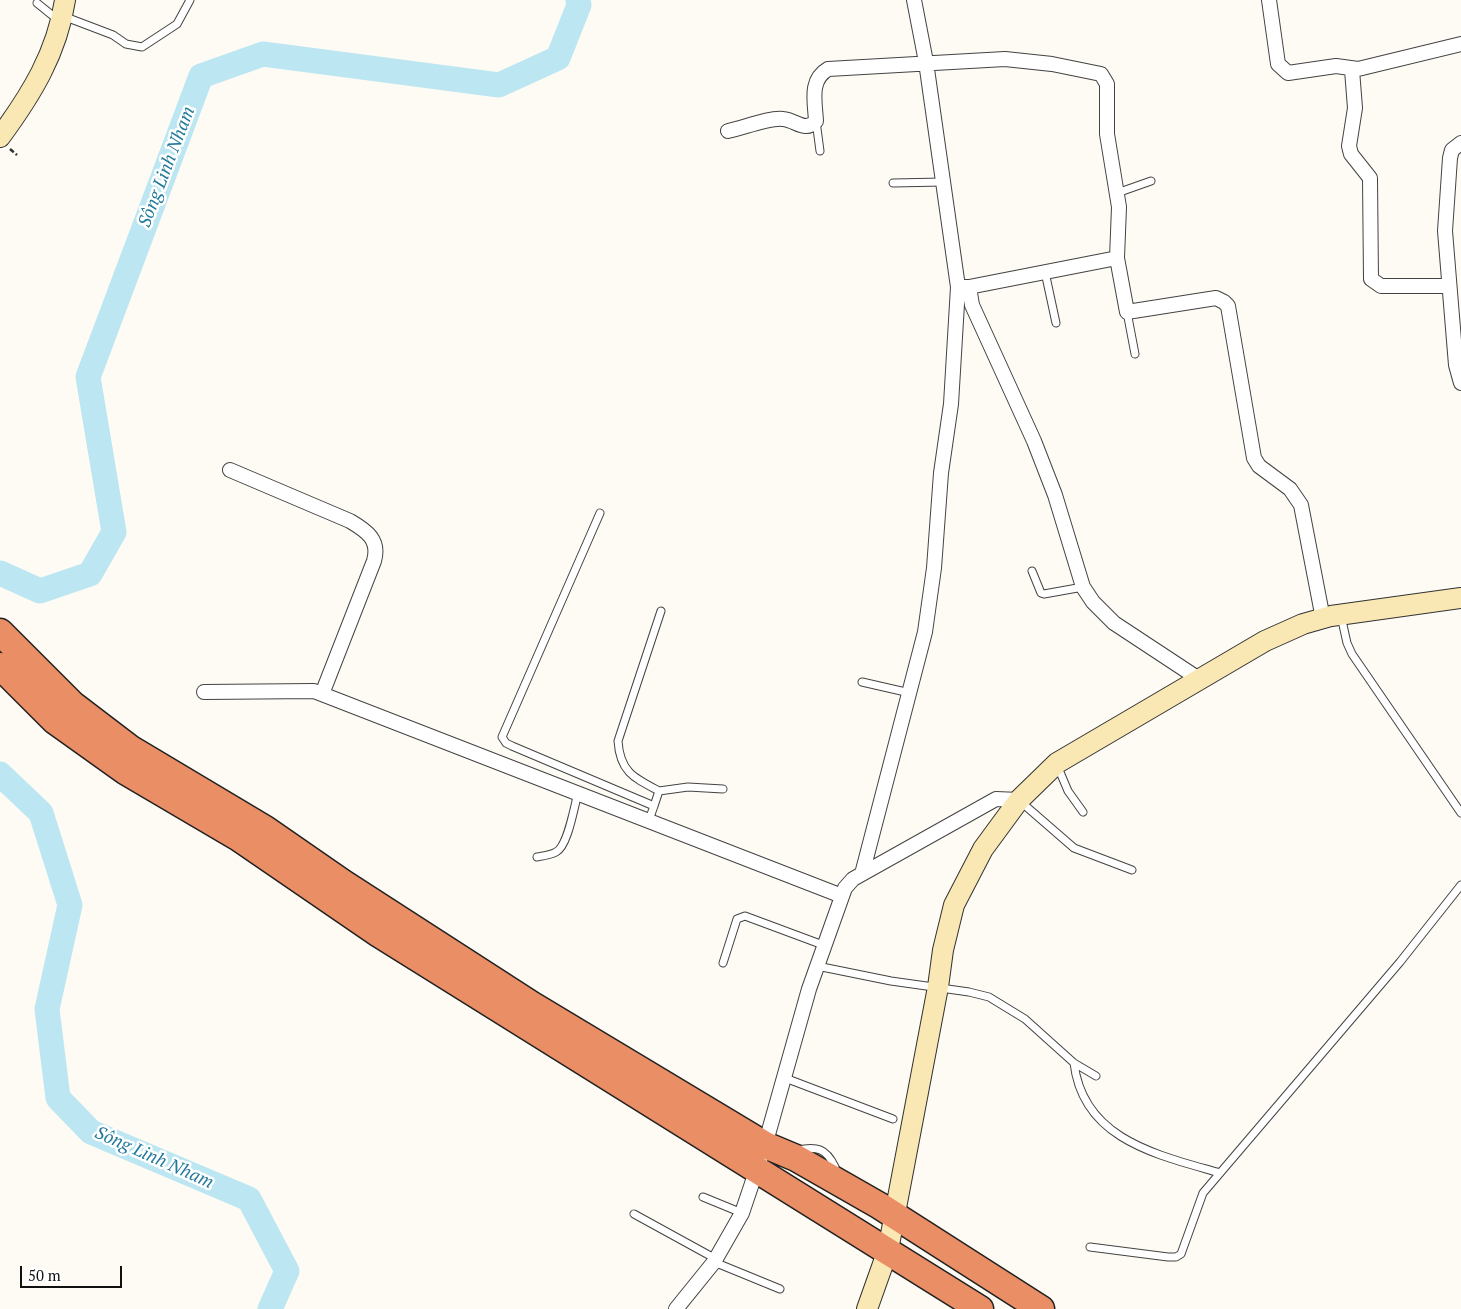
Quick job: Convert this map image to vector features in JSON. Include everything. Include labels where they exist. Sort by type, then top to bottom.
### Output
[{"type":"highway","points":[[0,632],[72,704],[130,750],[264,829],[342,883],[532,1005],[761,1157],[888,1250],[980,1309]]},
{"type":"highway","points":[[0,666],[55,721],[125,771],[239,838],[379,934],[761,1157],[796,1158],[895,1216],[1041,1309]]},
{"type":"street","points":[[914,0],[926,62],[943,182],[963,287],[1034,441],[1054,495],[1083,586],[1093,602],[1114,623],[1199,679]]},
{"type":"street","points":[[1269,0],[1278,64],[1284,71],[1292,73],[1336,66],[1352,70],[1461,44]]},
{"type":"street","points":[[0,137],[36,85],[51,53],[63,13]]},
{"type":"street","points":[[728,131],[778,119],[805,127],[812,126],[816,121],[815,83],[818,77],[828,69],[926,62],[1017,60],[1087,69],[1101,74],[1107,84],[1107,134],[1117,193],[1117,258],[1127,312],[1216,298],[1228,306],[1254,458],[1259,466],[1290,489],[1301,506],[1332,617]]},
{"type":"street","points":[[1352,70],[1355,108],[1349,146],[1351,154],[1370,178],[1371,279],[1381,286],[1448,286]]},
{"type":"street","points":[[1461,143],[1452,150],[1450,158],[1445,231],[1448,286],[1457,375],[1461,383]]},
{"type":"street","points":[[963,287],[1117,258]]},
{"type":"street","points":[[862,874],[925,632],[932,583],[940,487],[963,287]]},
{"type":"street","points":[[230,470],[350,521],[364,529],[373,538],[376,547],[374,561],[322,694]]},
{"type":"street","points":[[867,1309],[888,1250],[938,987],[943,950],[954,906],[983,849],[1018,800],[1056,763],[1265,641],[1303,624],[1332,617],[1461,598]]},
{"type":"street","points":[[204,692],[304,690],[322,694],[842,896]]},
{"type":"street","points":[[676,1309],[715,1261],[742,1213],[785,1078],[817,966],[842,896],[853,878],[996,800],[1018,800]]},
{"type":"lane","points":[[37,3],[113,35],[126,44],[142,47],[177,24],[190,0]]},
{"type":"lane","points":[[816,121],[820,151]]},
{"type":"lane","points":[[1117,193],[1151,181]]},
{"type":"lane","points":[[893,183],[943,182]]},
{"type":"lane","points":[[1045,272],[1056,323]]},
{"type":"lane","points":[[1127,312],[1135,354]]},
{"type":"lane","points":[[600,514],[502,737],[506,743],[512,746],[654,806]]},
{"type":"lane","points":[[1032,571],[1041,593],[1044,594],[1083,586]]},
{"type":"lane","points":[[662,611],[618,741],[619,754],[628,771],[635,778],[659,791],[688,787],[724,789]]},
{"type":"lane","points":[[1332,617],[1352,654],[1461,813]]},
{"type":"lane","points":[[862,682],[910,693]]},
{"type":"lane","points":[[1056,763],[1068,791],[1083,812]]},
{"type":"lane","points":[[649,820],[659,791]]},
{"type":"lane","points":[[537,857],[555,853],[561,849],[566,840],[578,793]]},
{"type":"lane","points":[[1018,800],[1074,848],[1132,870]]},
{"type":"lane","points":[[1090,1247],[1168,1257],[1176,1257],[1182,1254],[1203,1193],[1400,962],[1461,884]]},
{"type":"lane","points":[[723,963],[737,919],[740,916],[745,916],[824,945]]},
{"type":"lane","points":[[817,966],[969,992],[1005,1005],[1025,1019],[1074,1063],[1096,1076]]},
{"type":"lane","points":[[1074,1063],[1075,1077],[1086,1102],[1121,1138],[1145,1151],[1220,1173]]},
{"type":"lane","points":[[785,1078],[893,1118]]},
{"type":"lane","points":[[761,1157],[786,1150],[810,1147],[823,1151],[829,1156],[834,1167]]},
{"type":"lane","points":[[703,1197],[742,1213]]},
{"type":"lane","points":[[634,1214],[715,1261],[780,1289]]},
{"type":"waterway","name":"Sông Linh Nham","points":[[0,573],[40,591],[90,574],[114,532],[88,377],[201,76],[263,54],[499,85],[558,58],[579,5],[578,0]]},
{"type":"waterway","name":"Sông Linh Nham","points":[[0,774],[41,813],[70,905],[47,1009],[58,1098],[91,1132],[249,1199],[287,1271],[270,1309]]}]
